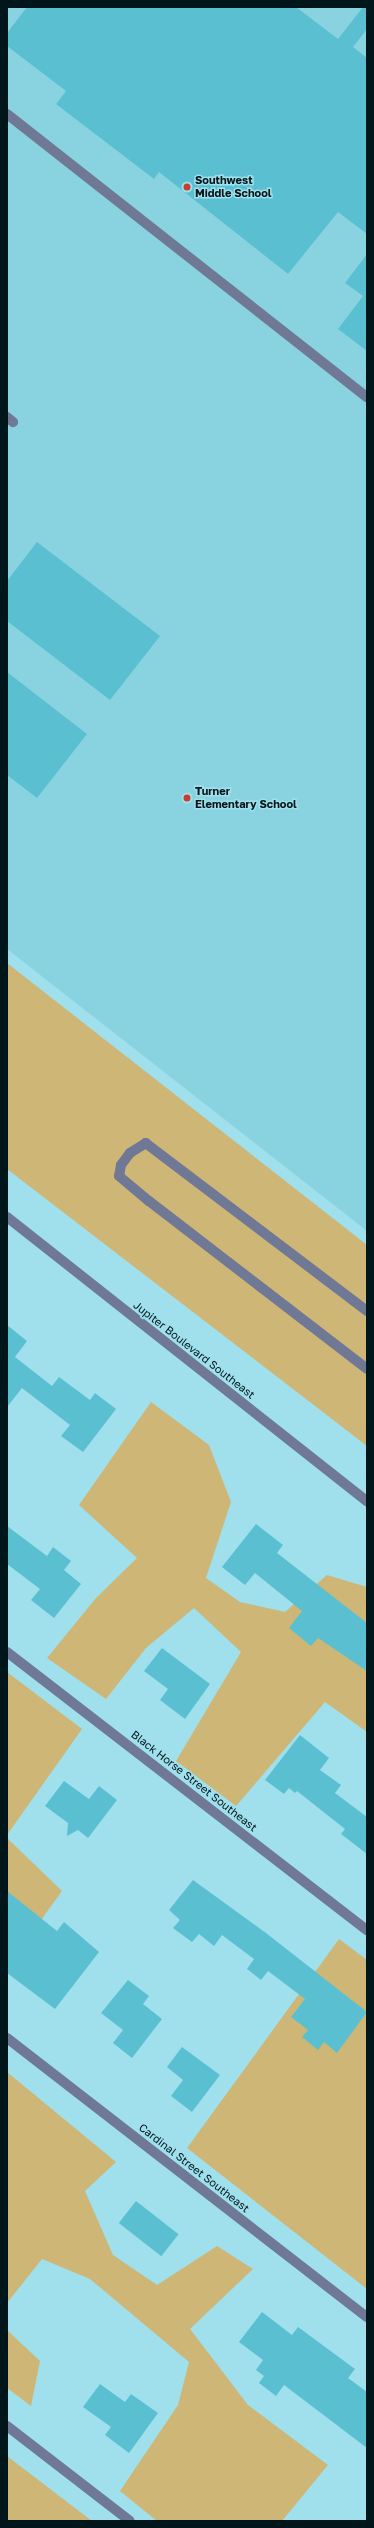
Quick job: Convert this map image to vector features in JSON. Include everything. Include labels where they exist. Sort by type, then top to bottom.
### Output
[{"type":"street","points":[[7,114],[367,397]]},
{"type":"street","points":[[367,1311],[146,1144],[130,1153],[121,1165],[119,1176],[149,1201],[367,1369]]},
{"type":"street","name":"Jupiter Boulevard Southeast","points":[[7,1217],[367,1501]]},
{"type":"street","name":"Black Horse Street Southeast","points":[[7,1652],[367,1930]]},
{"type":"street","name":"Cardinal Street Southeast","points":[[7,2038],[367,2317]]},
{"type":"street","points":[[7,2426],[130,2521]]},
{"type":"shaded area","points":[[7,7],[367,7],[367,1231],[7,949]]},
{"type":"shaded area","points":[[7,963],[367,1245],[367,1446],[7,1169]]},
{"type":"shaded area","points":[[151,1402],[209,1445],[231,1502],[206,1578],[240,1602],[285,1612],[327,1575],[367,1587],[367,1732],[325,1702],[236,1806],[176,1761],[241,1652],[194,1608],[146,1648],[106,1699],[47,1658],[96,1598],[137,1558],[79,1505]]},
{"type":"shaded area","points":[[7,1672],[82,1729],[7,1835]]},
{"type":"shaded area","points":[[7,1838],[62,1891],[7,1967]]},
{"type":"shaded area","points":[[339,1939],[367,1960],[367,2289],[187,2148]]},
{"type":"shaded area","points":[[7,2072],[116,2162],[85,2191],[113,2255],[157,2285],[217,2246],[253,2269],[190,2329],[248,2405],[328,2465],[282,2521],[157,2521],[120,2491],[178,2405],[189,2362],[90,2279],[42,2259],[7,2303]]},
{"type":"shaded area","points":[[7,2330],[40,2361],[31,2406],[7,2388]]},
{"type":"shaded area","points":[[7,2456],[92,2521],[7,2521]]},
{"type":"building","points":[[27,7],[296,7],[338,39],[363,7],[367,7],[367,29],[353,47],[367,58],[367,234],[338,212],[288,274],[159,172],[154,179],[56,104],[66,91],[7,46],[7,33]]},
{"type":"building","points":[[367,254],[367,351],[338,329],[363,296],[345,283]]},
{"type":"building","points":[[37,542],[160,636],[110,700],[7,621],[7,581]]},
{"type":"building","points":[[7,672],[87,734],[37,798],[7,775]]},
{"type":"building","points":[[7,1325],[27,1341],[15,1357],[52,1386],[59,1377],[90,1400],[95,1393],[116,1409],[83,1452],[61,1436],[70,1425],[22,1388],[7,1407]]},
{"type":"building","points":[[256,1524],[283,1545],[277,1553],[367,1623],[367,1671],[318,1638],[311,1646],[289,1628],[302,1611],[255,1573],[245,1585],[222,1567]]},
{"type":"building","points":[[7,1526],[47,1556],[53,1547],[71,1561],[64,1570],[81,1584],[54,1618],[31,1600],[40,1589],[7,1564]]},
{"type":"building","points":[[162,1648],[210,1684],[185,1719],[160,1700],[168,1689],[144,1671]]},
{"type":"building","points":[[300,1735],[329,1758],[320,1770],[341,1785],[335,1793],[367,1817],[367,1854],[341,1834],[345,1829],[297,1791],[295,1793],[289,1788],[284,1794],[265,1780]]},
{"type":"building","points":[[64,1781],[89,1799],[99,1786],[117,1800],[88,1838],[78,1830],[67,1836],[68,1823],[45,1806]]},
{"type":"building","points":[[193,1880],[266,1933],[367,2012],[337,2053],[324,2042],[318,2050],[302,2037],[308,2030],[291,2017],[305,1999],[268,1971],[261,1980],[247,1969],[254,1959],[222,1935],[214,1946],[199,1934],[192,1942],[173,1928],[180,1920],[169,1910]]},
{"type":"building","points":[[7,1891],[57,1931],[64,1922],[99,1952],[55,2009],[7,1973]]},
{"type":"building","points":[[128,1980],[149,1996],[143,2004],[162,2019],[132,2058],[113,2043],[123,2030],[101,2013]]},
{"type":"building","points":[[182,2047],[220,2075],[192,2112],[171,2096],[183,2080],[167,2067]]},
{"type":"building","points":[[136,2201],[179,2234],[161,2256],[119,2223]]},
{"type":"building","points":[[262,2312],[292,2335],[298,2327],[355,2369],[348,2378],[367,2392],[367,2448],[284,2385],[276,2396],[259,2383],[264,2376],[256,2370],[263,2360],[239,2342]]},
{"type":"building","points":[[100,2384],[125,2402],[131,2394],[158,2413],[129,2453],[105,2435],[111,2427],[83,2407]]},
{"type":"place","name":"Southwest Middle School","points":[[187,187]]},
{"type":"place","name":"Turner Elementary School","points":[[187,798]]}]
